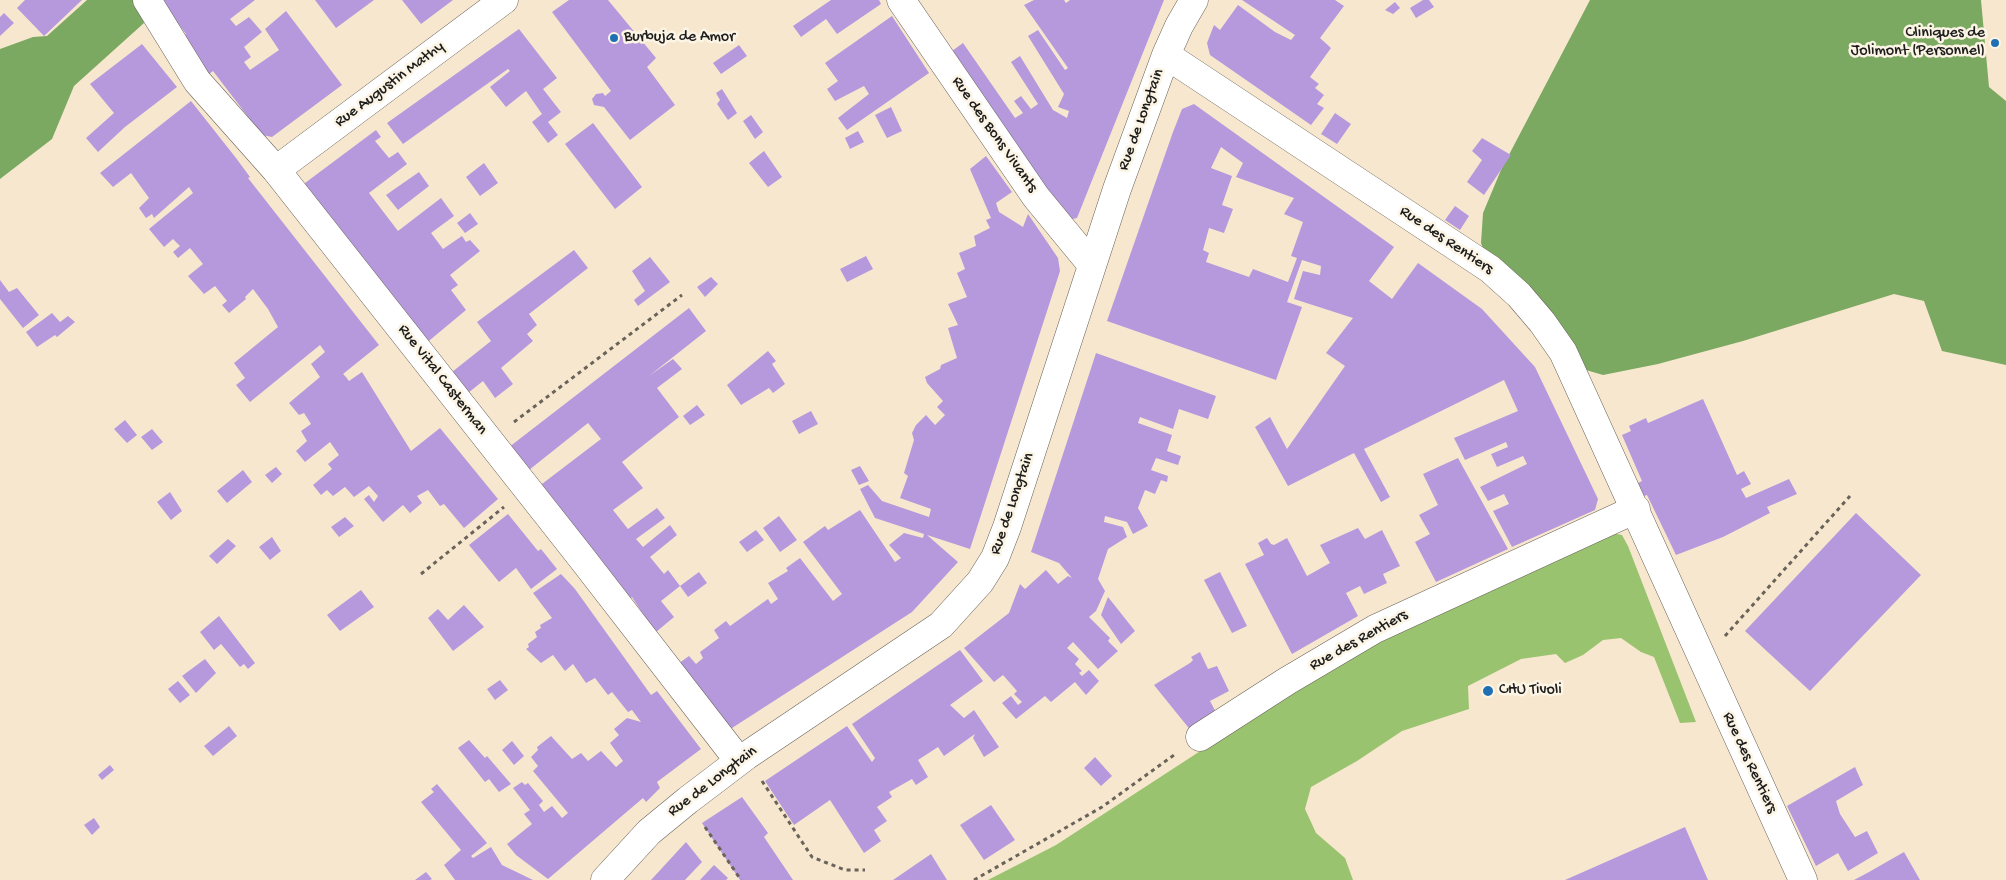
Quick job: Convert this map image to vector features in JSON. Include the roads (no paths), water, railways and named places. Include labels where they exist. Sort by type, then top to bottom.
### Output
[{"type":"street","name":"Rue Vital Casterman","points":[[147,0],[197,81],[276,170],[743,758]]},
{"type":"street","name":"Rue Augustin Mathy","points":[[276,170],[504,0]]},
{"type":"street","name":"Rue des Bons Vivants","points":[[901,0],[1036,196],[1092,265]]},
{"type":"street","name":"Rue de Longtain","points":[[605,880],[649,832],[688,800],[743,758],[941,624],[980,582],[995,558],[1006,527],[1117,189],[1166,55],[1179,26],[1194,0]]},
{"type":"street","name":"Rue des Rentiers","points":[[1166,55],[1490,269],[1520,296],[1542,322],[1563,352],[1803,880]]},
{"type":"street","name":"Rue des Rentiers","points":[[1200,737],[1287,681],[1375,629],[1636,509]]},
{"type":"place","name":"Burbuja de Amor","points":[[614,38]]},
{"type":"place","name":"Cliniques de Jolimont (Personnel)","points":[[1995,43]]},
{"type":"place","name":"CHU Tivoli","points":[[1488,691]]}]
